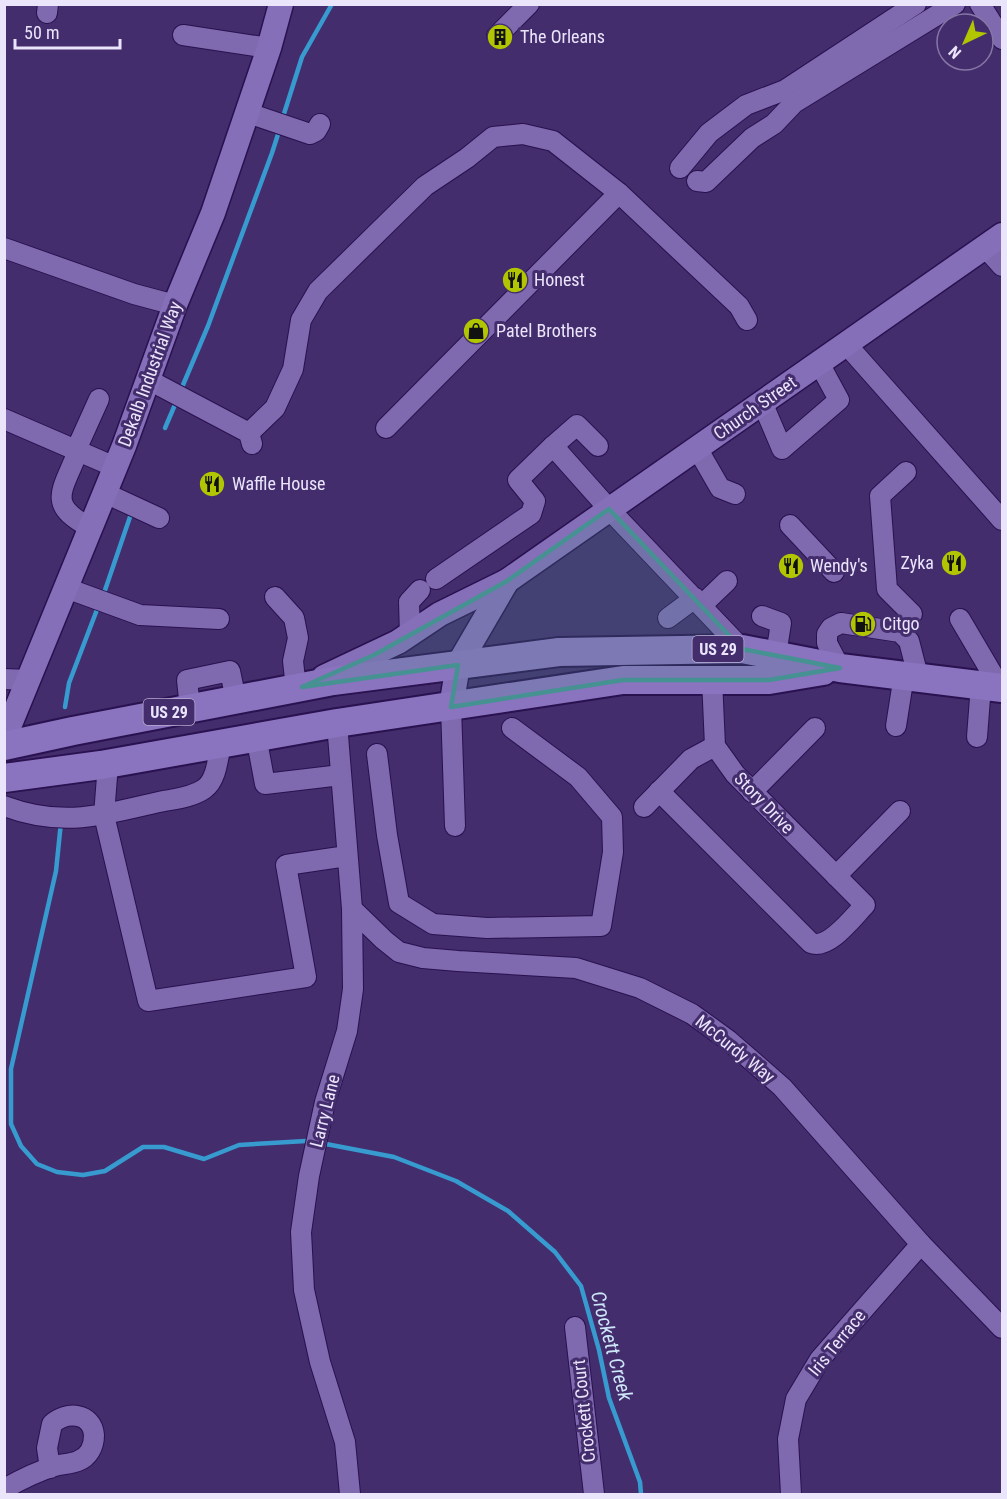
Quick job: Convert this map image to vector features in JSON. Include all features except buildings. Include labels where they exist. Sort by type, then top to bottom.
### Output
[{"type":"highway","name":"US 29","points":[[4,747],[236,699],[291,678],[333,681],[559,652],[741,649],[840,668],[994,687]]},
{"type":"highway","name":"US 29","points":[[4,778],[108,764],[256,736],[623,680],[769,680],[840,668]]},
{"type":"main road","name":"Dekalb Industrial Way","points":[[4,739],[116,467],[175,305],[213,213],[248,113],[281,4]]},
{"type":"main road","name":"Church Street","points":[[291,678],[374,655],[440,614],[507,581],[762,402],[996,242]]},
{"type":"main road","name":"Church Street","points":[[451,707],[458,664],[507,581]]},
{"type":"street","points":[[497,36],[529,4]]},
{"type":"street","points":[[892,31],[916,4]]},
{"type":"street","points":[[680,168],[689,146],[746,105],[790,96],[892,31],[955,4]]},
{"type":"street","points":[[980,4],[1002,39]]},
{"type":"street","points":[[183,35],[269,48]]},
{"type":"street","points":[[697,182],[706,182],[752,138],[774,124],[790,96]]},
{"type":"street","points":[[248,113],[310,134],[316,131],[320,124]]},
{"type":"street","points":[[147,379],[251,438],[275,408],[293,369],[301,320],[318,291],[425,186],[467,158],[493,137],[523,134],[553,141],[619,194],[739,306],[747,320]]},
{"type":"street","points":[[386,428],[619,194]]},
{"type":"street","points":[[996,242],[1002,266]]},
{"type":"street","points":[[4,248],[134,294],[175,305]]},
{"type":"street","points":[[846,344],[1002,519]]},
{"type":"street","points":[[762,402],[782,449],[839,400],[819,363]]},
{"type":"street","points":[[91,528],[67,512],[60,497],[99,399]]},
{"type":"street","points":[[4,419],[116,467]]},
{"type":"street","points":[[410,634],[409,602],[428,584],[531,514],[535,501],[518,480],[552,446],[577,425],[598,446]]},
{"type":"street","points":[[552,446],[741,649]]},
{"type":"street","points":[[697,448],[720,488],[735,494]]},
{"type":"street","points":[[906,472],[880,496],[887,590],[912,614]]},
{"type":"street","points":[[105,492],[159,518]]},
{"type":"street","points":[[790,525],[834,572]]},
{"type":"street","points":[[668,618],[698,602],[724,579]]},
{"type":"street","points":[[66,588],[140,615],[219,619]]},
{"type":"street","points":[[275,597],[294,618],[298,638],[291,678]]},
{"type":"street","points":[[762,616],[780,623],[776,656]]},
{"type":"street","points":[[960,619],[994,687],[977,737]]},
{"type":"street","points":[[840,668],[827,643],[827,634],[831,628],[841,623],[900,632],[909,641],[911,676],[896,726]]},
{"type":"street","points":[[4,679],[29,680]]},
{"type":"street","points":[[644,807],[691,759],[715,746],[712,679]]},
{"type":"street","points":[[451,707],[455,826]]},
{"type":"street","name":"Larry Lane","points":[[337,723],[352,909],[353,988],[347,1031],[325,1102],[309,1176],[301,1232],[304,1290],[320,1362],[345,1442],[350,1494]]},
{"type":"street","points":[[377,754],[387,836],[399,903],[433,924],[488,928],[601,926],[613,852],[612,817],[578,777],[512,728]]},
{"type":"street","points":[[752,792],[815,728]]},
{"type":"street","points":[[256,736],[265,784],[341,775]]},
{"type":"street","points":[[4,806],[46,818],[76,819],[184,797],[205,789],[214,774],[221,743]]},
{"type":"street","name":"Story Drive","points":[[659,791],[811,943],[822,944],[832,939],[865,904],[752,792],[735,774],[715,746]]},
{"type":"street","points":[[108,764],[104,815],[148,1001],[306,977],[286,865],[347,856]]},
{"type":"street","points":[[836,876],[900,811]]},
{"type":"street","name":"McCurdy Way","points":[[352,909],[399,952],[435,959],[576,968],[640,988],[692,1014],[728,1040],[782,1087],[921,1244],[1002,1328]]},
{"type":"street","name":"Iris Terrace","points":[[791,1494],[788,1439],[796,1399],[820,1359],[921,1244]]},
{"type":"street","name":"Crockett Court","points":[[575,1328],[594,1494]]},
{"type":"street","points":[[4,1490],[50,1468]]},
{"type":"highlighted area","points":[[609,509],[742,649],[840,668],[769,680],[623,680],[451,707],[458,665],[302,687],[374,655],[507,581]]},
{"type":"waterway","points":[[282,120],[302,57],[332,4]]},
{"type":"waterway","points":[[180,392],[208,326],[280,128]]},
{"type":"waterway","points":[[165,428],[177,400]]},
{"type":"waterway","points":[[103,596],[131,514]]},
{"type":"waterway","points":[[65,707],[69,683],[98,607]]},
{"type":"waterway","points":[[61,822],[56,871],[11,1069],[11,1124],[21,1146],[37,1164],[57,1172],[83,1175],[105,1171],[143,1147],[164,1147],[204,1159],[239,1145],[306,1141]]},
{"type":"waterway","name":"Crockett Creek","points":[[326,1144],[394,1157],[456,1181],[508,1211],[555,1252],[581,1286],[599,1350],[609,1398],[640,1482],[641,1494]]},
{"type":"place","name":"The Orleans","points":[[500,37]]},
{"type":"place","name":"Honest","points":[[515,280]]},
{"type":"place","name":"Patel Brothers","points":[[476,331]]},
{"type":"place","name":"Waffle House","points":[[212,484]]},
{"type":"place","name":"Zyka","points":[[954,563]]},
{"type":"place","name":"Wendy's","points":[[791,566]]},
{"type":"place","name":"Citgo","points":[[863,624]]}]
